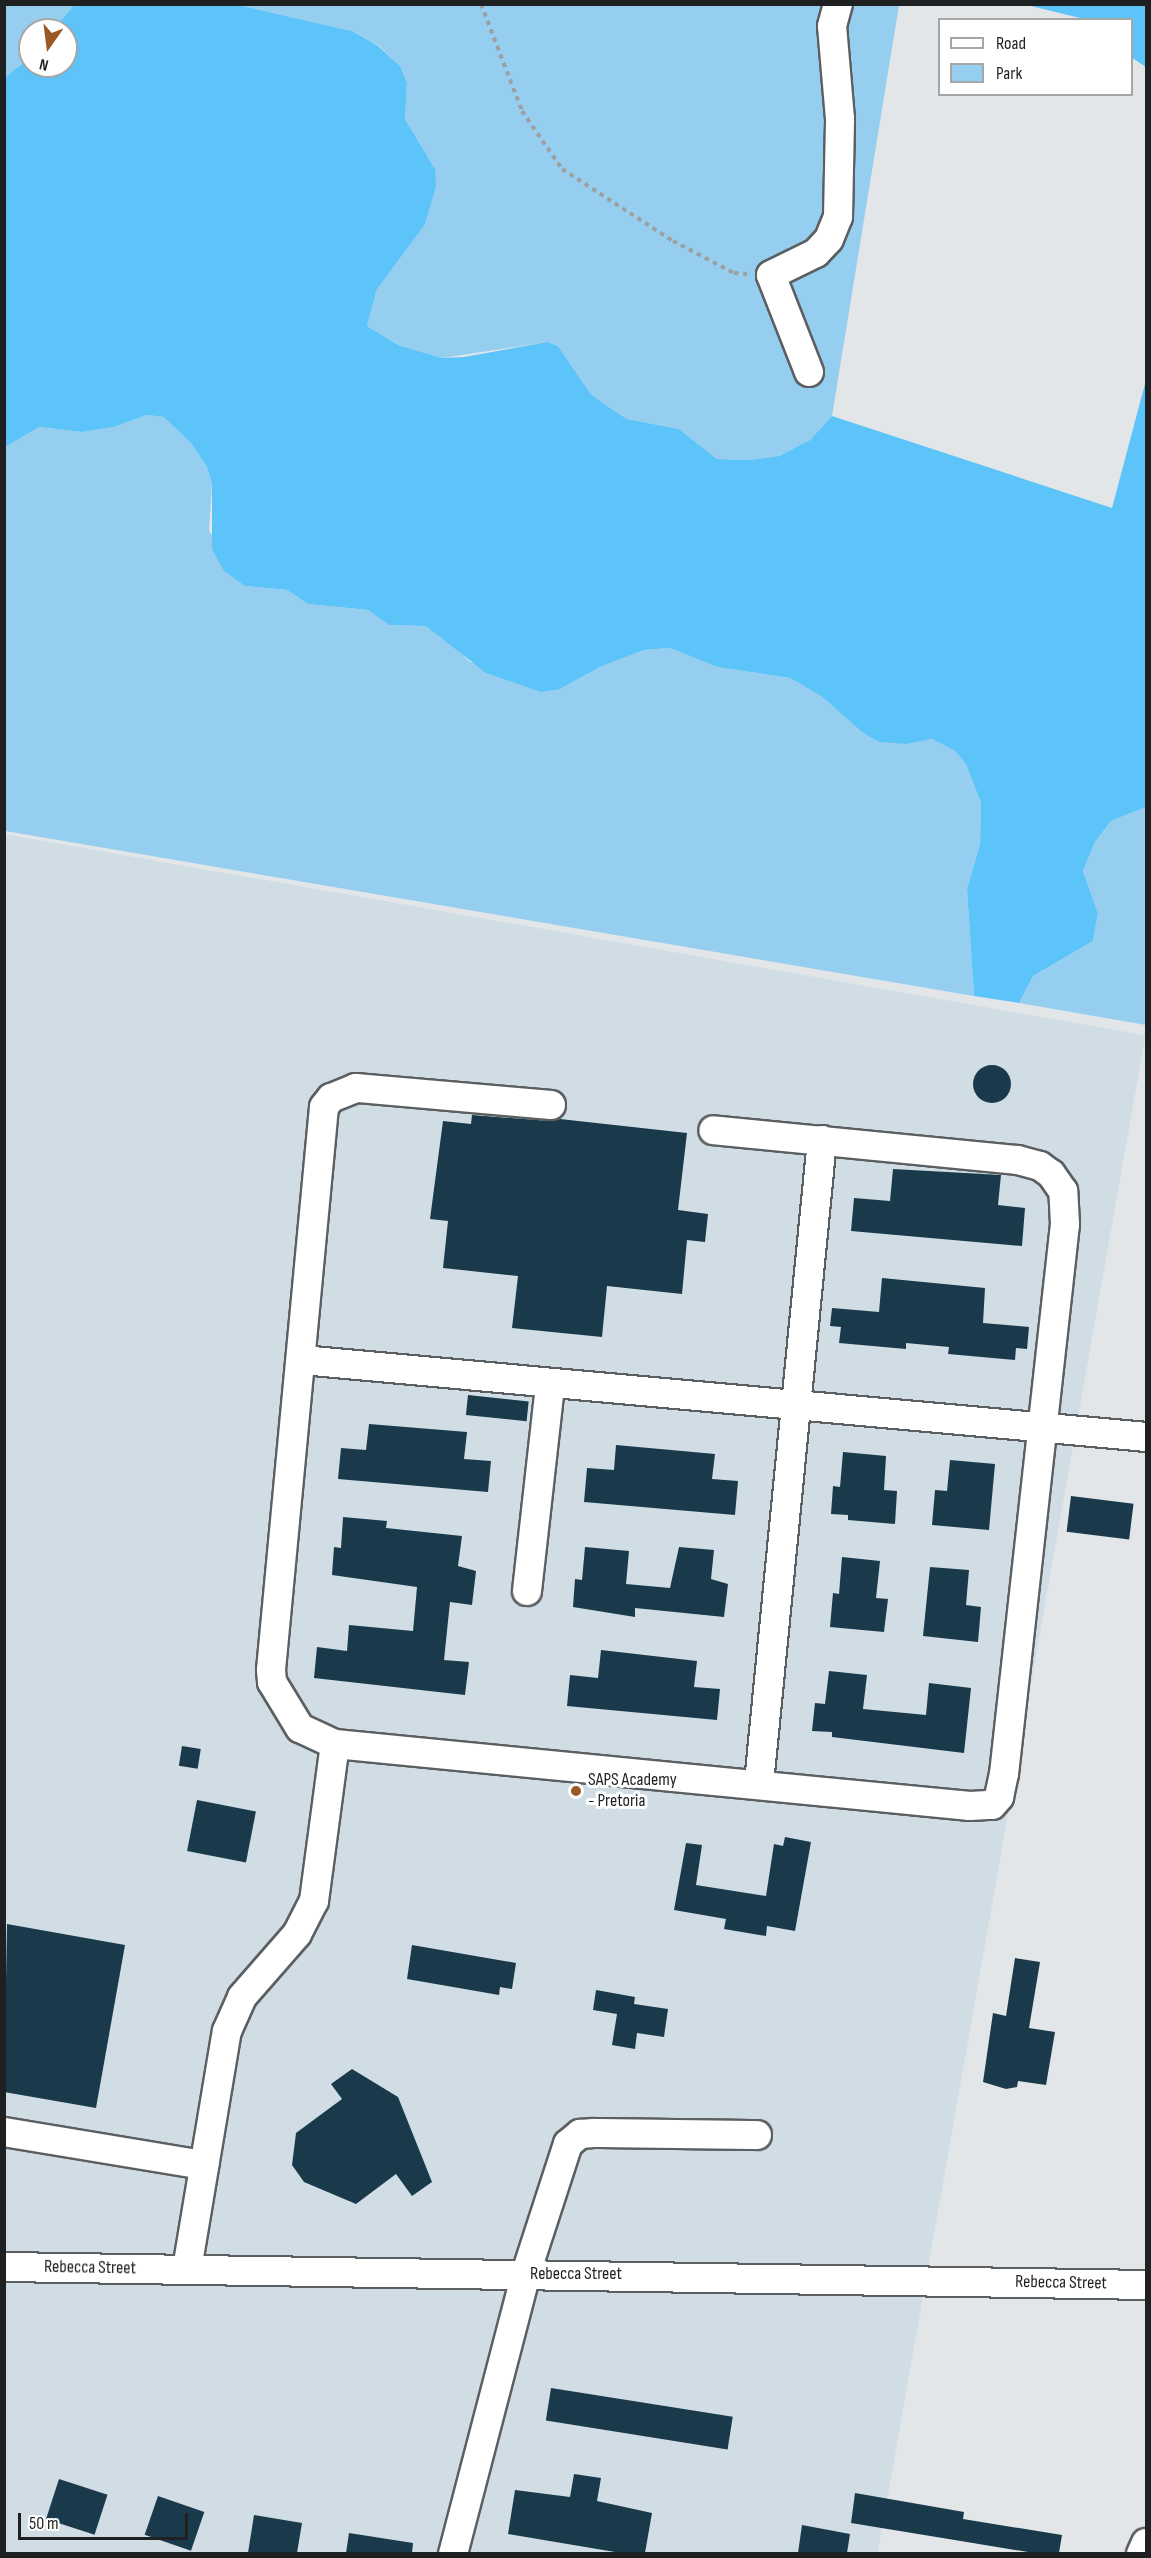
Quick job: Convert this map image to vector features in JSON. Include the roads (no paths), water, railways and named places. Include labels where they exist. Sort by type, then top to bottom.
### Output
[{"type":"street","points":[[808,372],[771,275],[816,253],[829,239],[838,217],[840,119],[832,26],[838,4]]},
{"type":"street","points":[[551,1105],[356,1088],[331,1098],[324,1107],[302,1360],[270,1677],[300,1728],[335,1744],[759,1783],[987,1807],[997,1802],[1004,1774],[1065,1224],[1066,1206],[1058,1182],[1040,1166],[1017,1160],[713,1130]]},
{"type":"street","points":[[759,1783],[798,1407],[822,1140]]},
{"type":"street","points":[[302,1360],[550,1385],[1146,1437]]},
{"type":"street","points":[[527,1592],[550,1385]]},
{"type":"street","points":[[187,2269],[222,2052],[231,2018],[242,1997],[297,1934],[314,1901],[335,1744]]},
{"type":"street","points":[[4,2133],[204,2165]]},
{"type":"street","points":[[453,2553],[525,2273],[568,2144],[580,2134],[757,2135]]},
{"type":"street","name":"Rebecca Street","points":[[4,2267],[525,2273],[1146,2285]]},
{"type":"street","points":[[1141,2553],[1146,2543]]},
{"type":"place","name":"SAPS Academy - Pretoria","points":[[576,1791]]}]
